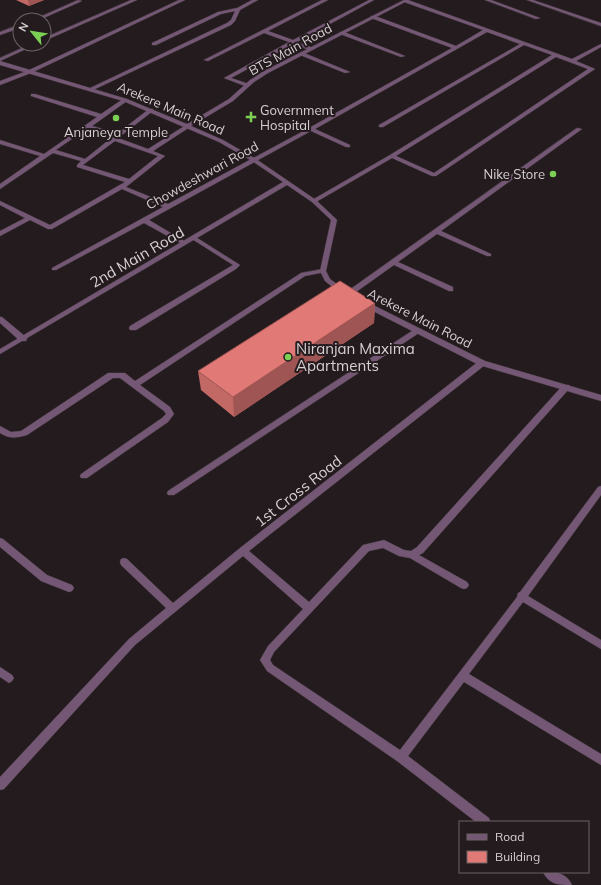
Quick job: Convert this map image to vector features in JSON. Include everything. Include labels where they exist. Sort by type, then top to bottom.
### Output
[{"type":"street","points":[[52,36],[135,0]]},
{"type":"street","points":[[0,83],[29,72],[183,0]]},
{"type":"street","points":[[154,44],[220,13],[238,9],[256,0]]},
{"type":"street","points":[[206,60],[326,0]]},
{"type":"street","points":[[247,85],[227,78],[372,0]]},
{"type":"street","points":[[392,156],[434,175],[592,69],[406,0]]},
{"type":"street","name":"BTS Main Road","points":[[149,151],[231,100],[242,92],[247,85],[266,72],[406,0]]},
{"type":"street","points":[[487,0],[538,18]]},
{"type":"street","points":[[529,0],[601,25]]},
{"type":"street","points":[[52,13],[80,1]]},
{"type":"street","points":[[91,90],[229,24],[233,21],[238,9]]},
{"type":"street","points":[[373,17],[455,47]]},
{"type":"street","points":[[0,34],[12,29]]},
{"type":"street","name":"Chowdeshwari Road","points":[[54,269],[311,129],[487,30]]},
{"type":"street","points":[[264,31],[311,49]]},
{"type":"street","points":[[342,33],[403,56]]},
{"type":"street","points":[[381,126],[524,43]]},
{"type":"street","points":[[573,61],[601,45]]},
{"type":"street","points":[[0,60],[18,52]]},
{"type":"street","points":[[302,54],[347,72]]},
{"type":"street","points":[[314,201],[392,156],[556,55]]},
{"type":"street","name":"Arekere Main Road","points":[[0,63],[125,100],[220,140],[254,160],[314,201],[334,220],[323,271],[327,280],[353,298]]},
{"type":"street","points":[[33,95],[101,116]]},
{"type":"street","points":[[0,187],[125,100]]},
{"type":"street","points":[[130,181],[79,166],[151,110]]},
{"type":"street","points":[[87,126],[120,135]]},
{"type":"street","points":[[311,129],[348,146]]},
{"type":"street","points":[[347,295],[579,129]]},
{"type":"street","points":[[0,203],[50,228],[122,187],[162,156],[114,139]]},
{"type":"street","points":[[0,142],[45,156]]},
{"type":"street","points":[[52,151],[86,161]]},
{"type":"street","name":"2nd Main Road","points":[[0,352],[286,183]]},
{"type":"street","points":[[122,187],[169,207]]},
{"type":"street","points":[[0,234],[30,218]]},
{"type":"street","points":[[144,220],[184,243]]},
{"type":"street","points":[[436,231],[489,255]]},
{"type":"street","points":[[134,328],[234,268],[236,265],[194,238]]},
{"type":"street","points":[[393,262],[451,289]]},
{"type":"street","points":[[135,385],[303,274],[323,271]]},
{"type":"street","name":"Arekere Main Road","points":[[360,301],[482,363],[601,398]]},
{"type":"street","points":[[0,319],[23,339]]},
{"type":"street","points":[[171,493],[418,331]]},
{"type":"street","name":"1st Cross Road","points":[[0,785],[132,642],[243,551],[482,363]]},
{"type":"street","points":[[0,429],[7,435],[16,436],[24,433],[111,375],[122,375],[167,409],[170,414],[165,420],[84,476]]},
{"type":"street","points":[[412,555],[420,550],[566,387]]},
{"type":"street","points":[[401,757],[521,596],[549,561],[601,489]]},
{"type":"street","points":[[0,542],[44,578],[69,588]]},
{"type":"street","points":[[464,585],[412,555],[402,553],[384,544],[366,548],[271,649],[265,660],[270,668],[401,757],[484,821]]},
{"type":"street","points":[[243,551],[309,608]]},
{"type":"street","points":[[124,562],[173,609]]},
{"type":"street","points":[[521,596],[601,645]]},
{"type":"street","points":[[0,671],[9,678]]},
{"type":"street","points":[[462,675],[601,760]]},
{"type":"street","points":[[550,873],[566,885]]},
{"type":"building","points":[[340,281],[375,303],[233,397],[198,371]]},
{"type":"place","name":"Government Hospital","points":[[251,117]]},
{"type":"place","name":"Anjaneya Temple","points":[[116,118]]},
{"type":"place","name":"Nike Store","points":[[553,174]]},
{"type":"place","name":"Niranjan Maxima Apartments","points":[[288,357]]}]
